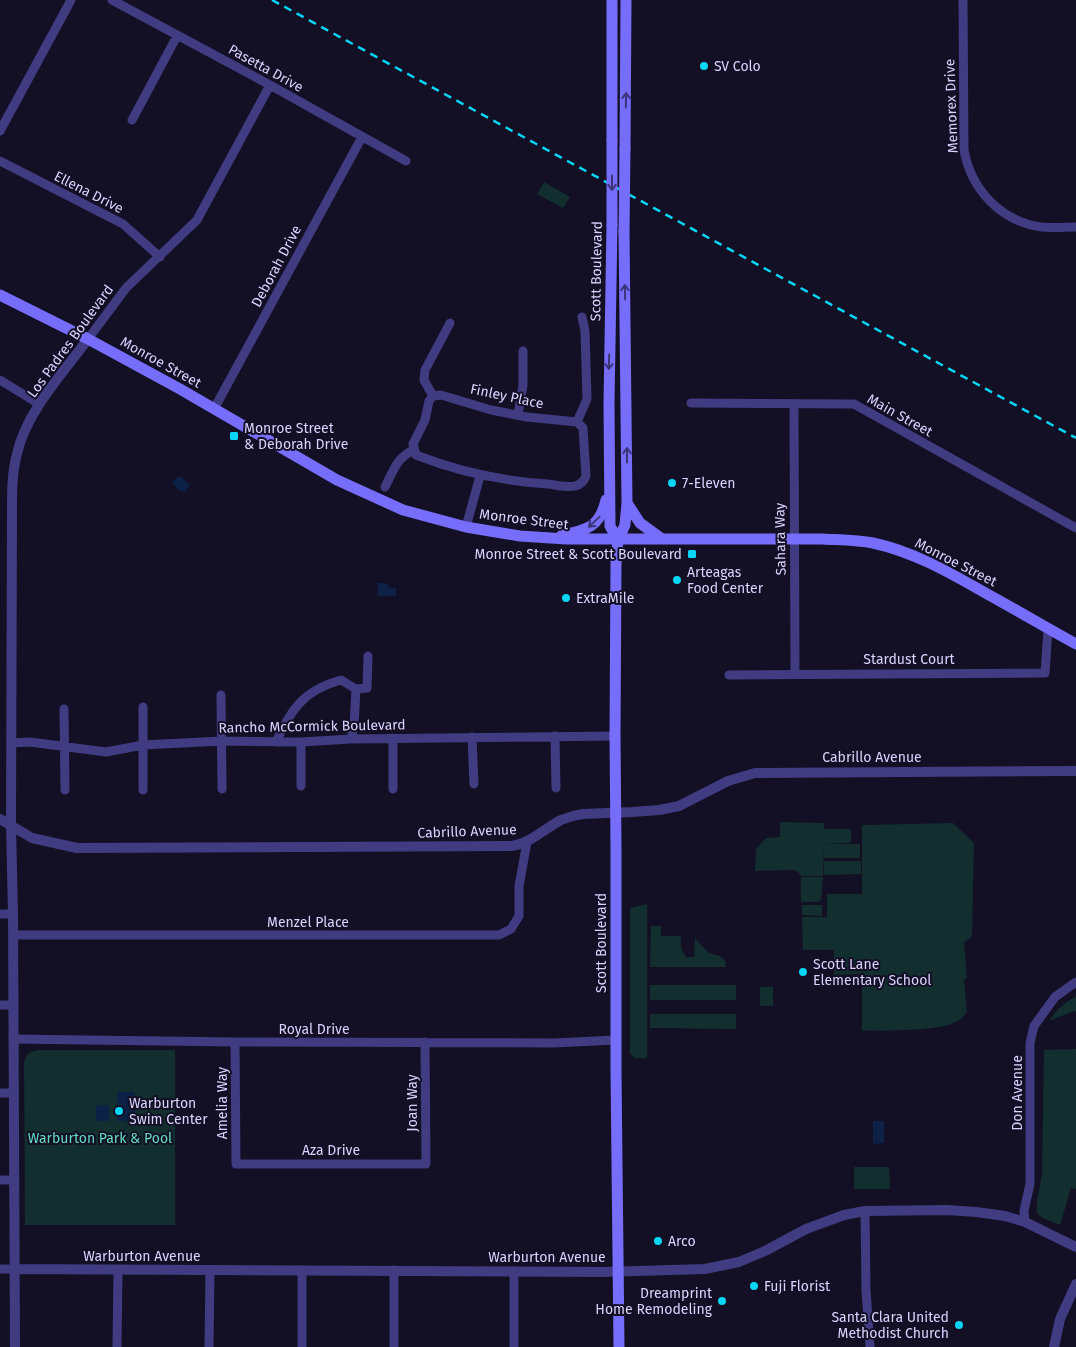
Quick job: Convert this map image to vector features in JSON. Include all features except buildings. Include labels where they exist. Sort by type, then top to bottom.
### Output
[{"type":"main road","name":"Scott Boulevard","points":[[612,0],[610,526],[618,540]]},
{"type":"main road","name":"Scott Boulevard","points":[[619,1347],[615,736],[618,540],[625,526],[627,504],[624,232],[626,0]]},
{"type":"main road","name":"Monroe Street","points":[[0,296],[88,340],[214,409],[337,480],[403,510],[466,527],[520,536],[546,538],[618,540],[853,540],[896,549],[920,558],[961,578],[1076,644]]},
{"type":"main road","points":[[546,538],[583,530],[596,522],[603,510],[610,478]]},
{"type":"main road","points":[[627,504],[640,523],[662,539]]},
{"type":"street","points":[[0,131],[71,0]]},
{"type":"street","name":"Pasetta Drive","points":[[112,0],[406,161]]},
{"type":"street","name":"Memorex Drive","points":[[963,0],[964,150],[971,175],[985,197],[1012,218],[1042,227],[1076,227]]},
{"type":"street","points":[[132,120],[177,36]]},
{"type":"street","name":"Los Padres Boulevard","points":[[15,1347],[14,914],[11,826],[13,472],[22,438],[40,404],[126,288],[197,220],[270,85]]},
{"type":"street","name":"Deborah Drive","points":[[214,409],[362,137]]},
{"type":"street","name":"Ellena Drive","points":[[0,162],[123,224],[160,257]]},
{"type":"street","points":[[450,323],[425,370],[424,380],[433,396],[429,401],[425,420],[413,444],[413,450],[416,455],[444,466],[480,476],[522,482],[575,486],[583,482],[586,476],[583,428],[577,422],[587,399],[585,331],[582,316]]},
{"type":"street","points":[[518,415],[524,385],[524,351]]},
{"type":"street","points":[[0,380],[40,404]]},
{"type":"street","name":"Finley Place","points":[[433,396],[440,395],[491,410],[518,415],[577,422]]},
{"type":"street","name":"Main Street","points":[[691,403],[854,404],[1076,528]]},
{"type":"street","name":"Sahara Way","points":[[794,405],[795,674]]},
{"type":"street","points":[[385,487],[398,461],[402,456],[413,450]]},
{"type":"street","points":[[466,527],[480,476]]},
{"type":"street","name":"Stardust Court","points":[[728,675],[1045,673],[1048,629]]},
{"type":"street","points":[[276,742],[289,715],[306,695],[324,684],[341,680],[356,689],[367,688],[368,656]]},
{"type":"street","points":[[351,739],[354,726],[356,689]]},
{"type":"street","points":[[221,695],[222,789]]},
{"type":"street","points":[[143,706],[143,790]]},
{"type":"street","points":[[64,708],[65,790]]},
{"type":"street","points":[[555,736],[556,788]]},
{"type":"street","name":"Rancho McCormick Boulevard","points":[[11,743],[30,742],[106,752],[143,745],[222,741],[300,742],[393,738],[615,736]]},
{"type":"street","points":[[472,737],[474,784]]},
{"type":"street","points":[[393,738],[393,789]]},
{"type":"street","points":[[300,742],[301,786]]},
{"type":"street","name":"Cabrillo Avenue","points":[[0,819],[32,838],[77,848],[512,846],[527,842],[563,819],[572,816],[658,810],[679,806],[728,781],[755,772],[1076,771]]},
{"type":"street","name":"Menzel Place","points":[[14,936],[499,935],[511,929],[519,916],[519,886],[527,842]]},
{"type":"street","points":[[0,914],[14,914]]},
{"type":"street","name":"Don Avenue","points":[[1025,1222],[1024,1211],[1030,1184],[1030,1043],[1034,1026],[1055,997],[1076,982]]},
{"type":"street","points":[[0,1005],[14,1005]]},
{"type":"street","name":"Royal Drive","points":[[13,1038],[236,1042],[554,1043],[616,1040]]},
{"type":"street","name":"Amelia Way","points":[[236,1042],[236,1164]]},
{"type":"street","name":"Joan Way","points":[[425,1042],[426,1164]]},
{"type":"street","points":[[0,1093],[14,1093]]},
{"type":"street","name":"Aza Drive","points":[[236,1164],[426,1164]]},
{"type":"street","points":[[0,1180],[14,1180]]},
{"type":"street","name":"Warburton Avenue","points":[[0,1269],[619,1271],[704,1269],[732,1264],[766,1251],[827,1220],[866,1211],[947,1210],[976,1212],[1025,1222],[1076,1247]]},
{"type":"street","points":[[866,1211],[866,1290],[870,1347]]},
{"type":"street","points":[[117,1347],[118,1270]]},
{"type":"street","points":[[209,1347],[210,1270]]},
{"type":"street","points":[[302,1270],[302,1347]]},
{"type":"street","points":[[394,1270],[394,1347]]},
{"type":"street","points":[[514,1271],[514,1347]]},
{"type":"street","points":[[1054,1347],[1060,1319],[1076,1284]]},
{"type":"green space","points":[[544,182],[570,197],[563,208],[537,194]]},
{"type":"green space","points":[[780,822],[824,823],[824,829],[851,829],[851,843],[823,844],[860,844],[860,858],[824,858],[824,847],[823,876],[801,876],[793,870],[755,871],[756,849],[766,838],[780,837]]},
{"type":"green space","points":[[953,823],[974,843],[972,937],[964,942],[967,977],[964,981],[967,1012],[959,1020],[940,1027],[912,1030],[862,1031],[862,974],[834,975],[834,950],[803,950],[802,917],[827,917],[827,894],[862,894],[862,825]]},
{"type":"green space","points":[[824,861],[861,861],[861,874],[824,875]]},
{"type":"green space","points":[[801,877],[823,877],[821,900],[819,902],[801,902]]},
{"type":"green space","points":[[647,904],[647,1058],[634,1058],[630,1053],[630,908]]},
{"type":"green space","points":[[802,905],[822,905],[822,916],[802,915]]},
{"type":"green space","points":[[651,926],[661,926],[661,936],[681,936],[681,948],[686,957],[694,957],[695,938],[709,953],[720,956],[725,960],[726,967],[650,967]]},
{"type":"green space","points":[[650,985],[736,985],[736,1000],[650,1000]]},
{"type":"green space","points":[[760,987],[773,987],[773,1006],[760,1006]]},
{"type":"green space","points":[[1076,996],[1076,1012],[1074,1011],[1049,1021],[1054,1013]]},
{"type":"green space","points":[[650,1014],[736,1014],[736,1029],[650,1028]]},
{"type":"green space","points":[[1076,1049],[1076,1189],[1071,1188],[1060,1225],[1038,1214],[1037,1211],[1042,1174],[1044,1050]]},
{"type":"green space","name":"Warburton Park & Pool","points":[[39,1050],[175,1050],[175,1225],[25,1225],[24,1063],[29,1054]]},
{"type":"green space","points":[[854,1167],[889,1167],[890,1189],[854,1189]]},
{"type":"water","points":[[180,476],[190,485],[185,492],[180,491],[172,483]]},
{"type":"water","points":[[378,583],[386,583],[390,588],[396,588],[396,596],[377,596]]},
{"type":"water","points":[[117,1092],[135,1092],[135,1121],[117,1121]]},
{"type":"water","points":[[96,1105],[109,1105],[109,1121],[96,1121]]},
{"type":"water","points":[[873,1121],[884,1121],[884,1143],[873,1144]]},
{"type":"railway","points":[[272,0],[1076,438]]},
{"type":"place","name":"SV Colo","points":[[704,66]]},
{"type":"place","name":"Monroe Street & Deborah Drive","points":[[234,436]]},
{"type":"place","name":"7-Eleven","points":[[672,483]]},
{"type":"place","name":"Monroe Street & Scott Boulevard","points":[[692,554]]},
{"type":"place","name":"Arteagas Food Center","points":[[677,580]]},
{"type":"place","name":"ExtraMile","points":[[566,598]]},
{"type":"place","name":"Scott Lane Elementary School","points":[[803,972]]},
{"type":"place","name":"Warburton Swim Center","points":[[119,1111]]},
{"type":"place","name":"Arco","points":[[658,1241]]},
{"type":"place","name":"Fuji Florist","points":[[754,1286]]},
{"type":"place","name":"Dreamprint Home Remodeling","points":[[722,1301]]},
{"type":"place","name":"Santa Clara United Methodist Church","points":[[959,1325]]}]
